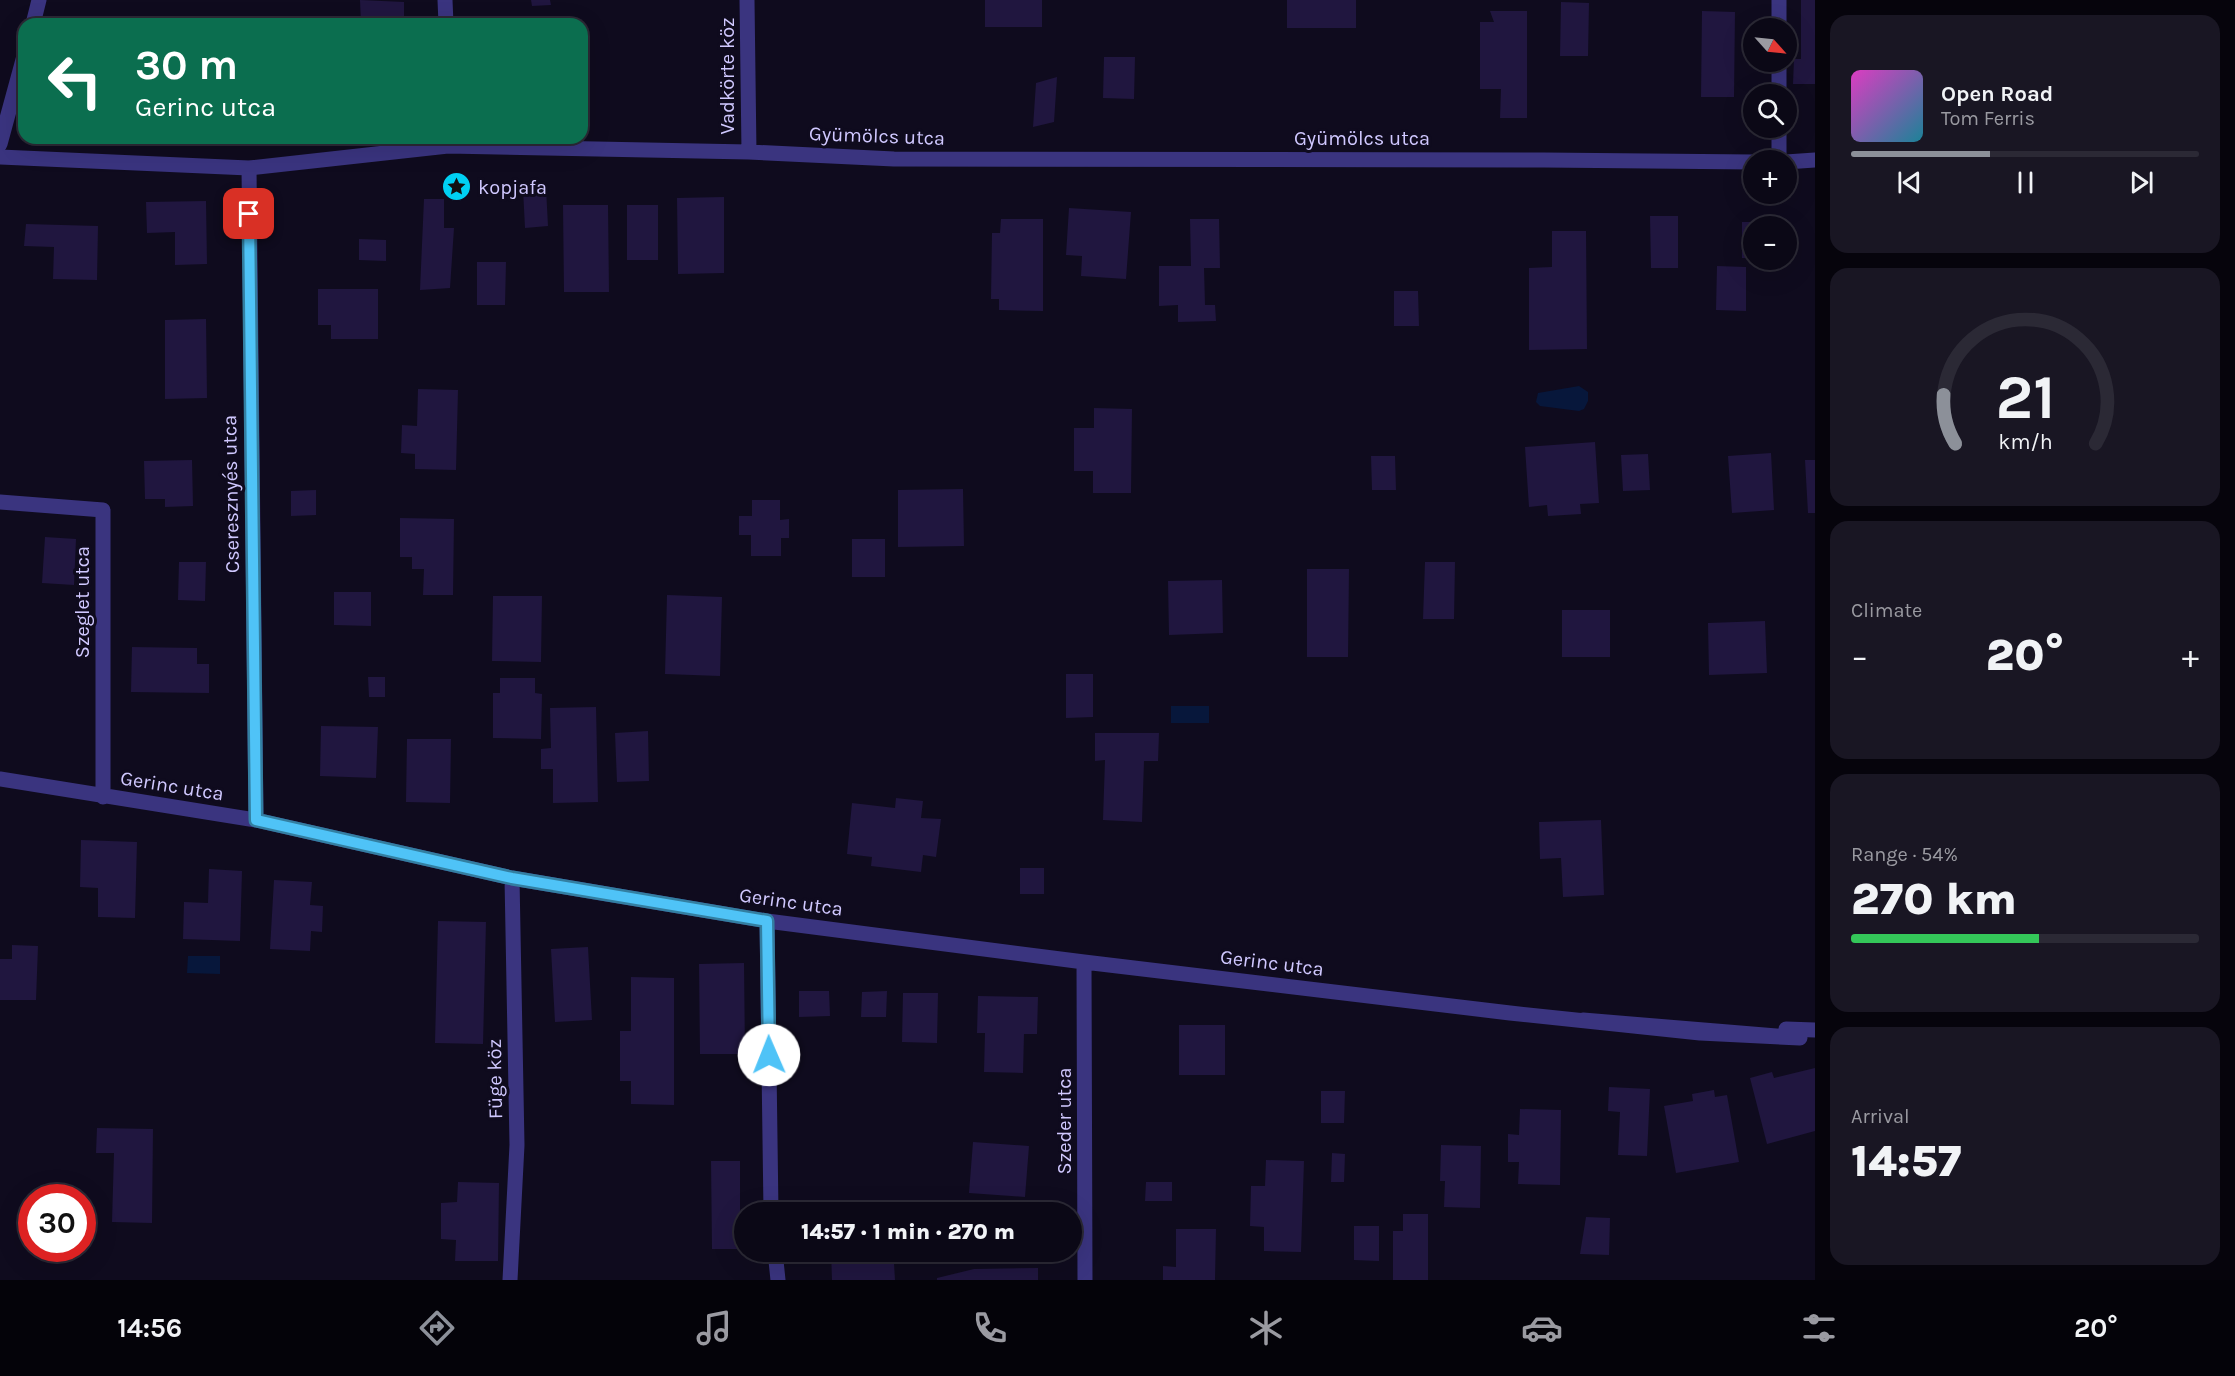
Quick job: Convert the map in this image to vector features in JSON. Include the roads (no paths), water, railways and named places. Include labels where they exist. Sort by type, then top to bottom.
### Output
[{"type":"street","points":[[34,18],[39,0]]},
{"type":"street","points":[[445,0],[446,18]]},
{"type":"street","name":"Vadkörte köz","points":[[747,0],[748,152]]},
{"type":"street","points":[[1779,0],[1779,18]]},
{"type":"street","points":[[0,144],[18,78]]},
{"type":"street","name":"Gyümölcs utca","points":[[0,157],[249,168],[433,144]]},
{"type":"street","name":"Gyümölcs utca","points":[[508,144],[894,159],[1743,162]]},
{"type":"street","points":[[1797,161],[1815,160]]},
{"type":"street","name":"Cseresznyés utca","points":[[249,168],[256,820]]},
{"type":"street","name":"Szeglet utca","points":[[0,502],[103,510],[104,797]]},
{"type":"street","name":"Gerinc utca","points":[[0,779],[256,820],[512,878],[767,921],[1084,962],[1583,1020],[1700,1033],[1800,1038],[1583,1020]]},
{"type":"street","name":"Füge köz","points":[[510,1280],[517,1145],[512,878]]},
{"type":"street","points":[[767,921],[771,1202]]},
{"type":"street","name":"Szeder utca","points":[[1084,962],[1085,1280]]},
{"type":"street","name":"Gerinc utca","points":[[1583,1020],[1815,1030]]},
{"type":"street","points":[[776,1262],[778,1280]]},
{"type":"water","points":[[1579,386],[1588,392],[1588,401],[1584,409],[1579,411],[1540,406],[1536,402],[1538,393]]},
{"type":"water","points":[[1171,706],[1209,706],[1209,723],[1171,723]]},
{"type":"water","points":[[188,956],[220,956],[220,974],[187,973]]},
{"type":"place","name":"kopjafa","points":[[457,187]]}]
